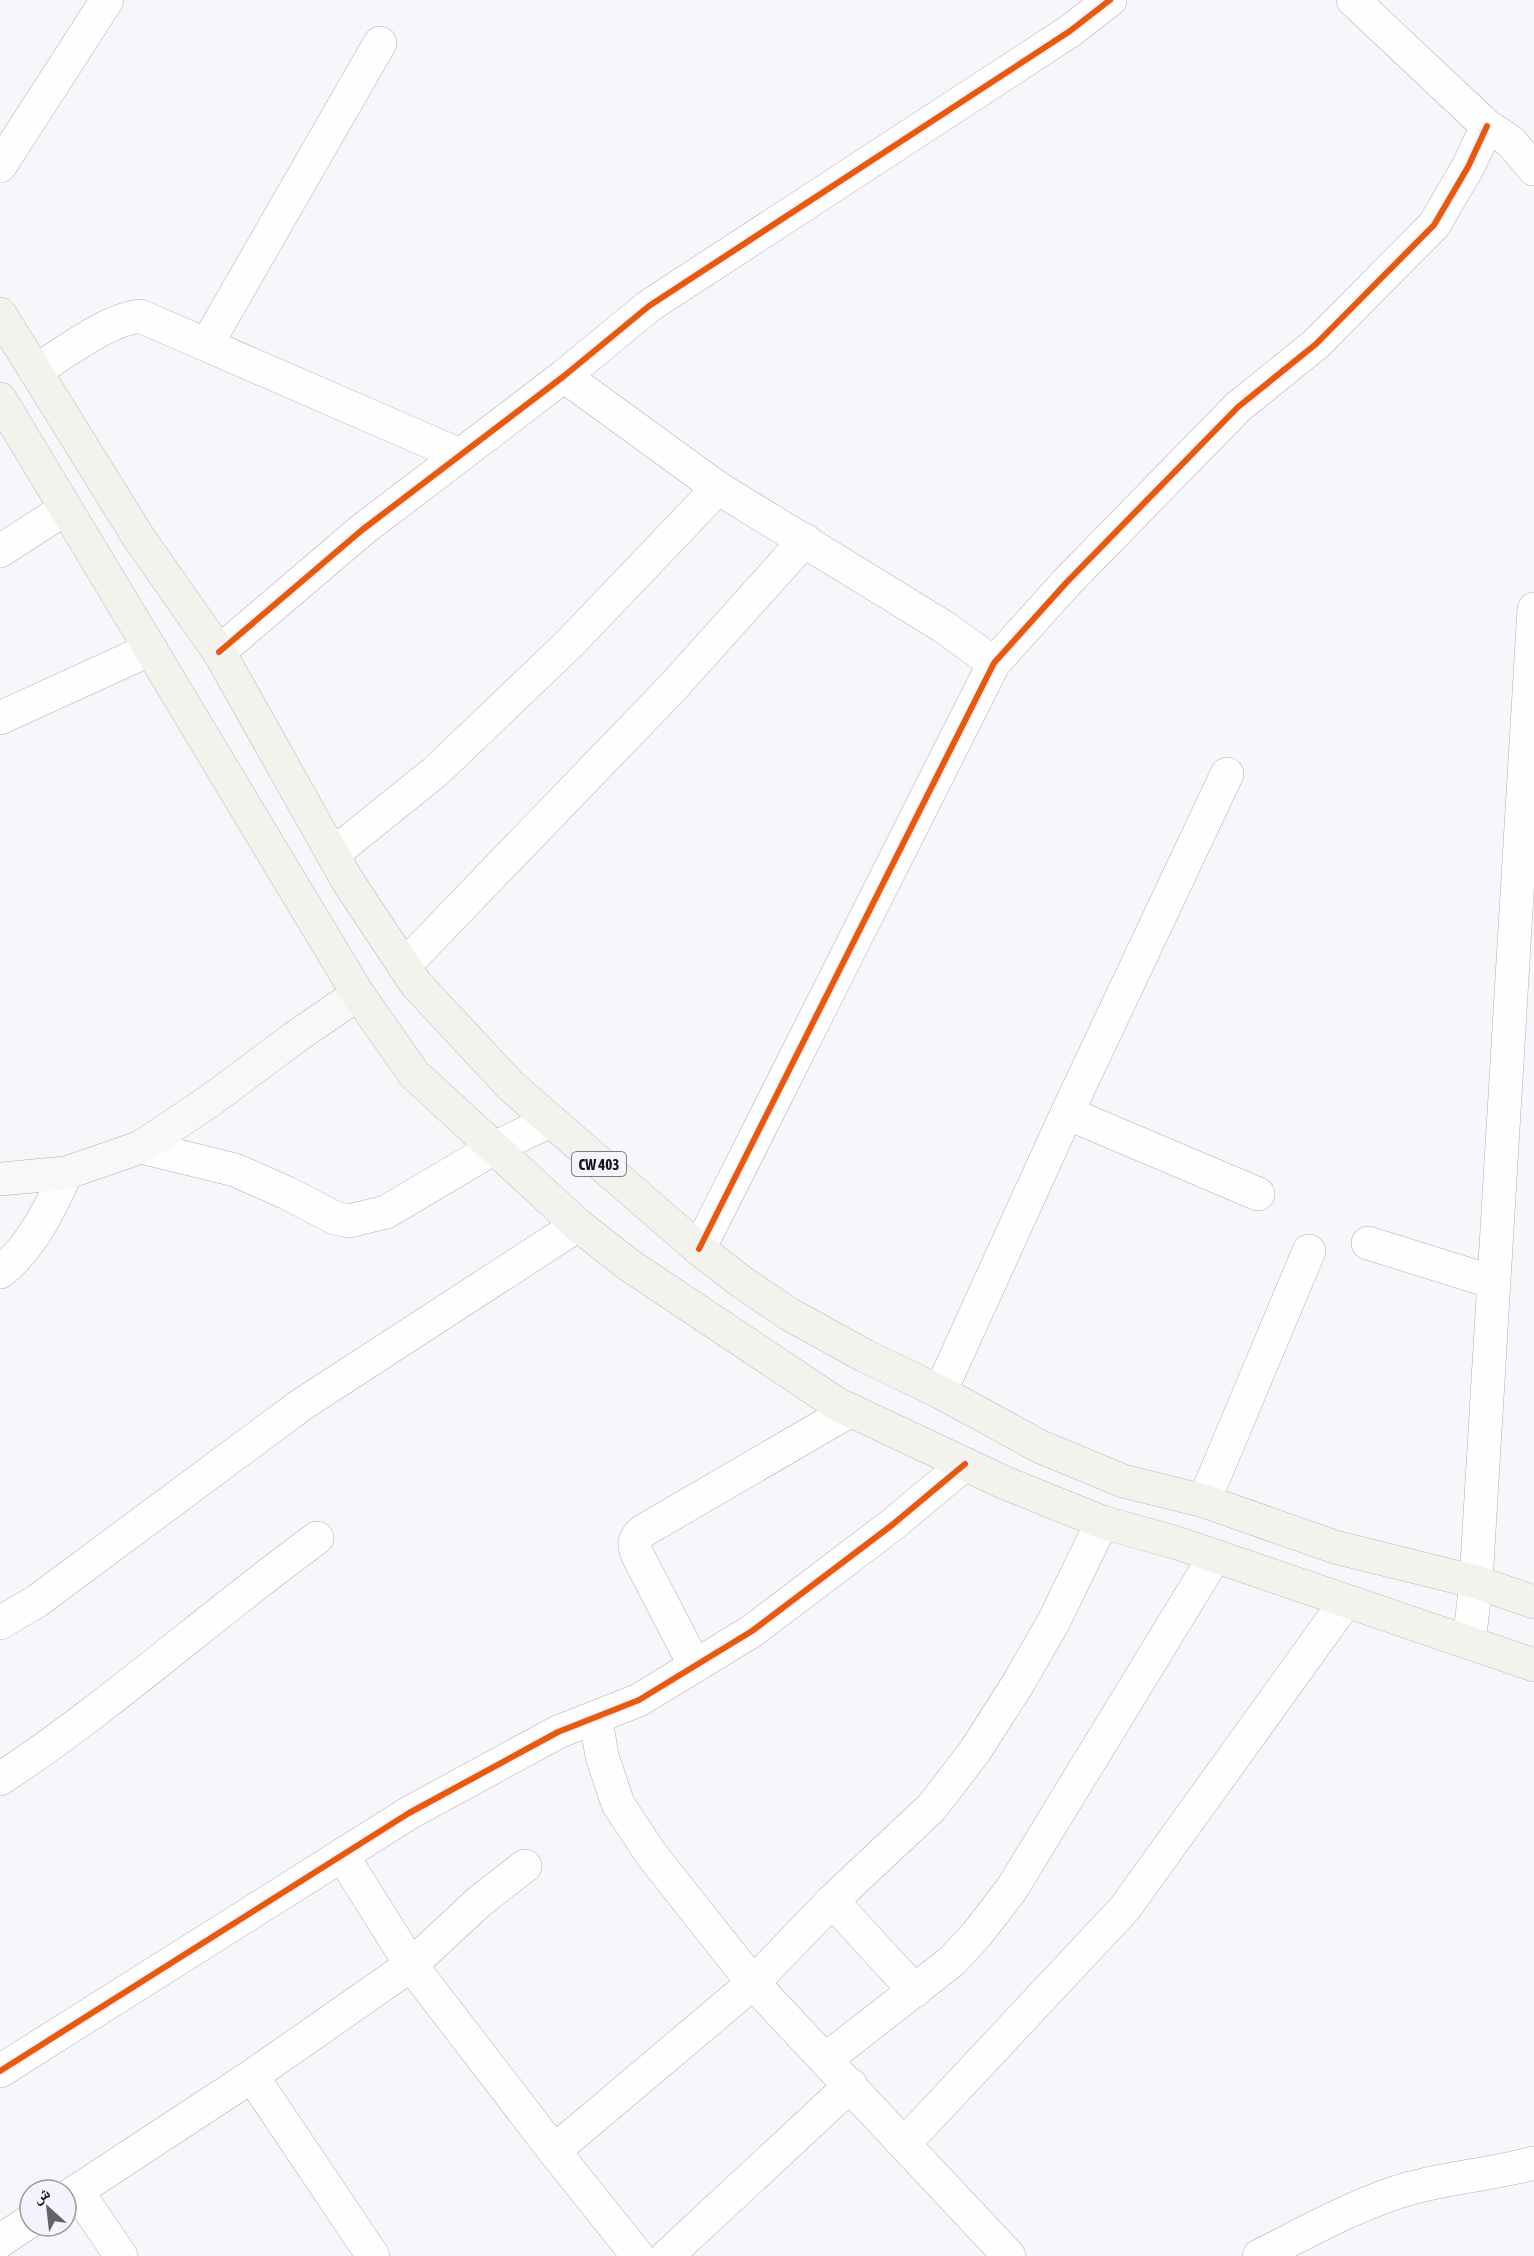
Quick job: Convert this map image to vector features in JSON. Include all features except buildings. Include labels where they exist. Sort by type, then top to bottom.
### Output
[{"type":"main road","name":"CW 403","points":[[0,314],[139,538],[219,652],[333,854],[416,984],[503,1077],[550,1121],[699,1249],[743,1283],[789,1314],[1041,1447],[1123,1481],[1204,1501],[1335,1547],[1476,1582],[1534,1602]]},
{"type":"main road","points":[[0,399],[358,994],[414,1074],[578,1225],[629,1265],[837,1404],[1003,1482],[1102,1522],[1215,1556],[1534,1665]]},
{"type":"street","points":[[0,166],[107,0]]},
{"type":"street","points":[[219,652],[362,530],[564,376],[650,306],[1070,31],[1110,0]]},
{"type":"street","points":[[1353,0],[1486,126],[1510,141],[1534,169]]},
{"type":"street","points":[[207,344],[380,43]]},
{"type":"street","points":[[699,1249],[994,663],[1066,584],[1238,407],[1316,344],[1434,225],[1468,167],[1486,126]]},
{"type":"street","points":[[35,371],[124,318],[140,316],[460,455]]},
{"type":"street","points":[[564,376],[718,488],[944,627],[994,663]]},
{"type":"street","points":[[333,854],[435,772],[569,644],[718,488]]},
{"type":"street","points":[[0,551],[65,508]]},
{"type":"street","points":[[404,966],[673,687],[805,540]]},
{"type":"street","points":[[1469,1643],[1476,1582],[1534,609]]},
{"type":"street","points":[[0,718],[151,649]]},
{"type":"street","points":[[939,1392],[1067,1113],[1227,774]]},
{"type":"street","points":[[0,1179],[66,1173],[141,1147],[211,1100],[358,994]]},
{"type":"street","points":[[1067,1113],[1258,1194]]},
{"type":"street","points":[[141,1147],[235,1170],[335,1218],[349,1221],[386,1212],[494,1148],[550,1121]]},
{"type":"street","points":[[0,1272],[34,1235],[50,1209],[66,1173]]},
{"type":"street","points":[[0,1623],[36,1601],[301,1405],[578,1225]]},
{"type":"street","points":[[1368,1242],[1493,1282]]},
{"type":"street","points":[[1204,1501],[1309,1251]]},
{"type":"street","points":[[695,1666],[638,1556],[634,1545],[635,1538],[710,1491],[851,1410]]},
{"type":"street","points":[[0,2071],[409,1813],[558,1732],[639,1701],[752,1631],[892,1525],[965,1464]]},
{"type":"street","points":[[554,2151],[753,1983],[832,1901],[932,1807],[975,1751],[1019,1682],[1054,1621],[1102,1522]]},
{"type":"street","points":[[0,1779],[178,1648],[260,1580],[317,1538]]},
{"type":"street","points":[[826,2059],[951,1961],[977,1934],[1011,1890],[1215,1556]]},
{"type":"street","points":[[904,2144],[1125,1908],[1346,1601]]},
{"type":"street","points":[[596,1719],[602,1756],[618,1804],[651,1854],[753,1983],[1009,2256]]},
{"type":"street","points":[[342,1855],[411,1965],[638,2256]]},
{"type":"street","points":[[78,2190],[252,2076],[411,1965],[481,1900],[525,1866]]},
{"type":"street","points":[[832,1901],[915,1990]]},
{"type":"street","points":[[252,2076],[373,2256]]},
{"type":"street","points":[[667,2256],[851,2085]]},
{"type":"street","points":[[1259,2256],[1378,2199],[1410,2188],[1501,2172],[1534,2163]]},
{"type":"street","points":[[78,2202],[121,2256]]},
{"type":"street","points":[[0,2241],[18,2230]]},
{"type":"cycle path","points":[[219,652],[362,530],[564,376],[649,306],[1070,31],[1110,0]]},
{"type":"cycle path","points":[[699,1249],[994,663],[1066,583],[1238,407],[1316,344],[1434,225],[1468,167],[1487,126]]},
{"type":"cycle path","points":[[0,2071],[409,1813],[558,1732],[639,1700],[752,1631],[892,1525],[965,1464]]}]
